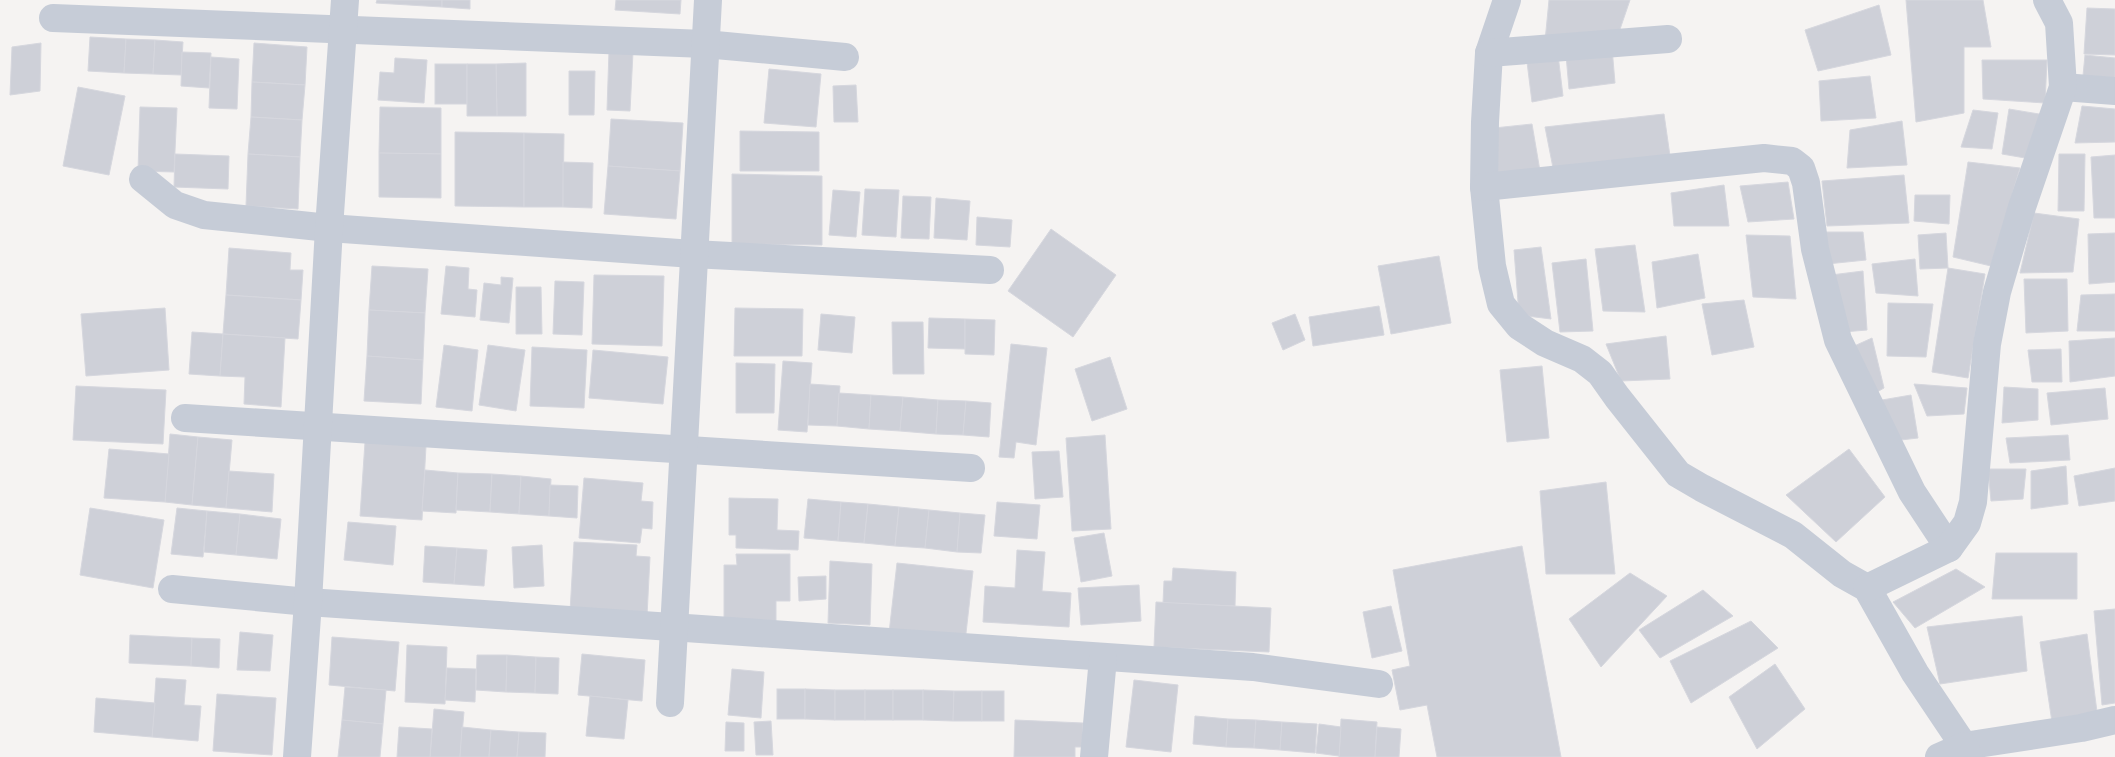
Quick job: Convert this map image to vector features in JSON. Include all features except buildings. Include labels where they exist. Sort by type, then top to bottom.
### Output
[{"type":"street","points":[[296,757],[308,602],[328,228],[345,0]]},
{"type":"street","points":[[670,703],[708,0]]},
{"type":"street","points":[[1507,0],[1489,53],[1485,122],[1484,187],[1492,266],[1501,304],[1519,326],[1545,343],[1582,359],[1600,373],[1628,412],[1678,474],[1793,535],[1842,574],[1867,588],[1915,673],[1967,752]]},
{"type":"street","points":[[1867,588],[1949,548],[1967,523],[1973,502],[1987,344],[1997,292],[2022,207],[2063,86],[2059,23],[2047,0]]},
{"type":"street","points":[[53,18],[705,44],[845,57]]},
{"type":"street","points":[[1489,53],[1668,39]]},
{"type":"street","points":[[2063,86],[2115,91]]},
{"type":"street","points":[[1484,187],[1764,158],[1792,161],[1801,168],[1806,183],[1815,249],[1838,340],[1912,492],[1949,548]]},
{"type":"street","points":[[143,179],[175,205],[204,215],[328,228],[693,254],[990,270]]},
{"type":"street","points":[[185,418],[971,468]]},
{"type":"street","points":[[172,589],[308,602],[1253,667],[1379,684]]},
{"type":"street","points":[[1094,757],[1103,658]]},
{"type":"street","points":[[1939,757],[2115,720]]}]
